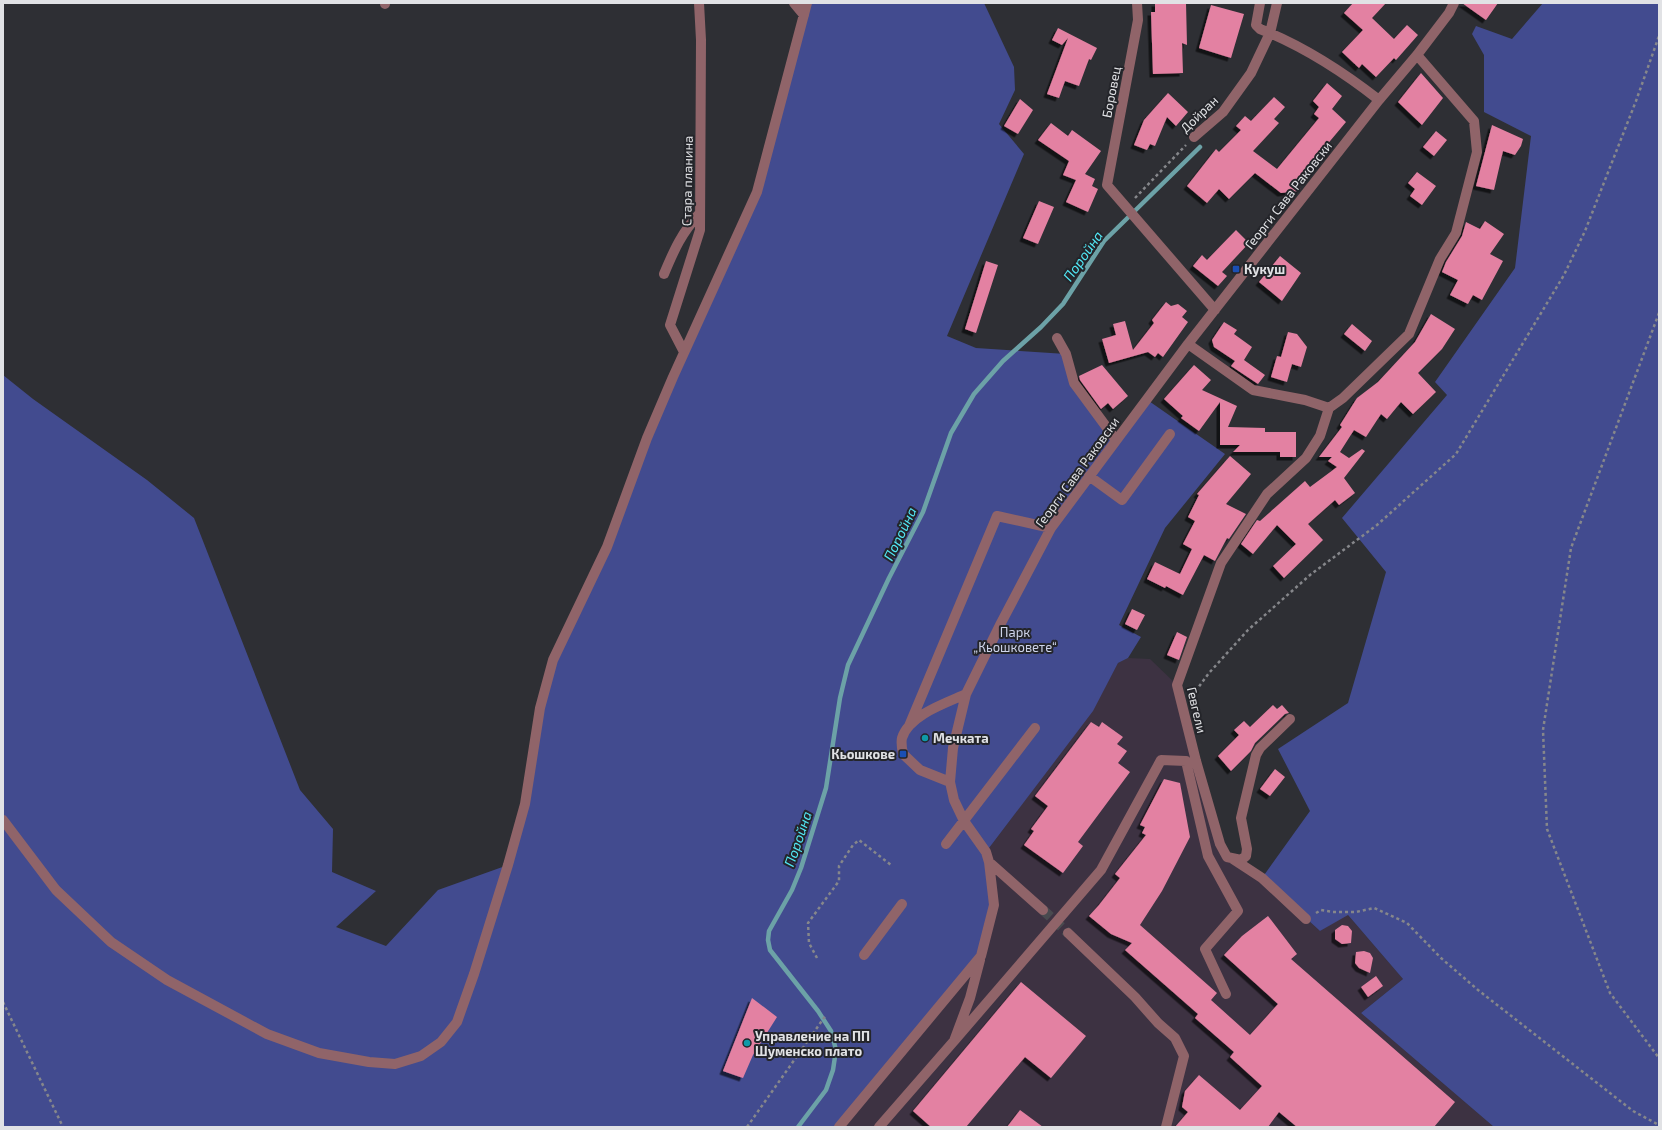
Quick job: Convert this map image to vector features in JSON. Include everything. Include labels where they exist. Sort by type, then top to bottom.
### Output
[{"type":"street","name":"Стара планина","points":[[684,352],[670,325],[700,230],[701,40],[699,3]]},
{"type":"street","points":[[794,3],[804,15]]},
{"type":"street","points":[[3,820],[56,890],[110,942],[167,980],[267,1034],[319,1053],[369,1062],[395,1064],[421,1056],[442,1042],[457,1022],[474,974],[506,872],[525,804],[540,708],[553,660],[607,547],[647,438],[684,352],[758,192],[807,3]]},
{"type":"street","name":"Боровец","points":[[1126,207],[1106,185],[1138,20],[1137,3]]},
{"type":"street","points":[[1260,3],[1256,20],[1256,25],[1260,29],[1327,62],[1379,100]]},
{"type":"street","name":"Дойран","points":[[1194,137],[1223,112],[1251,73],[1270,33],[1276,3]]},
{"type":"street","name":"Георги Сава Раковски","points":[[839,1127],[981,956],[994,905],[989,862],[986,852],[964,821],[954,800],[950,782],[953,748],[966,694],[1001,623],[1051,528],[1188,344],[1379,100],[1417,55],[1449,13],[1454,3]]},
{"type":"street","points":[[1188,344],[1254,390],[1305,400],[1329,408],[1343,398],[1409,334],[1440,259],[1456,233],[1477,152],[1474,121],[1417,55]]},
{"type":"street","points":[[1126,207],[1215,310]]},
{"type":"street","points":[[664,274],[678,242],[689,225],[700,213]]},
{"type":"street","points":[[1057,338],[1066,354],[1074,383],[1116,440]]},
{"type":"street","name":"Гевгели","points":[[1306,919],[1262,878],[1233,859],[1227,857],[1220,844],[1196,761],[1177,685],[1221,563],[1267,494],[1306,458],[1320,436],[1329,408]]},
{"type":"street","points":[[1089,476],[1122,500],[1170,434]]},
{"type":"street","points":[[950,782],[920,770],[903,754],[902,739],[909,726],[997,516],[1051,528]]},
{"type":"street","points":[[909,726],[920,716],[966,694]]},
{"type":"street","points":[[1233,859],[1241,860],[1246,856],[1247,849],[1241,818],[1256,755],[1260,748],[1290,719]]},
{"type":"street","points":[[946,844],[1035,728]]},
{"type":"street","points":[[879,1127],[1101,870],[1161,760],[1186,761],[1208,856],[1238,911],[1205,949],[1226,994]]},
{"type":"street","points":[[989,862],[1043,910]]},
{"type":"street","points":[[864,955],[902,904]]},
{"type":"street","points":[[1068,933],[1135,997],[1158,1023],[1175,1038],[1184,1056],[1166,1127]]},
{"type":"street","points":[[954,1041],[970,998],[981,956]]},
{"type":"path","points":[[1183,709],[1209,672],[1248,630],[1310,575],[1377,524],[1456,454],[1564,275],[1585,231],[1636,101],[1659,36]]},
{"type":"path","name":"Дойран","points":[[1126,207],[1194,137]]},
{"type":"path","points":[[1659,313],[1571,548],[1543,730],[1547,829],[1610,993],[1659,1058]]},
{"type":"path","points":[[817,958],[809,943],[808,923],[839,881],[839,866],[853,845],[858,840],[891,865]]},
{"type":"path","points":[[1306,919],[1322,910],[1333,912],[1356,912],[1374,908],[1407,923],[1441,958],[1478,990],[1633,1111],[1659,1125]]},
{"type":"path","points":[[3,1002],[63,1127]]},
{"type":"path","points":[[747,1127],[826,1015]]},
{"type":"shaded area","points":[[1128,658],[1150,659],[1177,685],[1227,857],[1262,878],[1320,931],[1347,914],[1403,979],[1361,1013],[1494,1127],[839,1127],[986,852],[1092,711],[1118,663]]},
{"type":"green space","name":"Парк „Кьошковете“","points":[[807,3],[984,3],[1014,67],[1015,90],[999,124],[1024,154],[947,336],[976,348],[1066,354],[1074,383],[1116,440],[1146,399],[1225,454],[1165,528],[1119,625],[1141,637],[1128,658],[1118,663],[1093,711],[986,852],[994,905],[981,956],[839,1127],[3,1127],[3,375],[33,399],[147,480],[194,518],[300,790],[333,829],[332,872],[376,891],[336,927],[386,946],[438,890],[508,865],[553,660],[607,547],[647,438],[757,192]]},
{"type":"green space","points":[[1543,3],[1659,3],[1659,1127],[1494,1127],[1361,1013],[1403,979],[1348,915],[1320,931],[1262,878],[1310,811],[1278,749],[1348,703],[1386,572],[1342,518],[1447,395],[1435,382],[1515,268],[1531,136],[1484,112],[1484,55],[1472,34],[1476,26],[1512,39]]},
{"type":"building","points":[[1155,3],[1186,3],[1187,45],[1182,43],[1183,73],[1153,74],[1151,12],[1155,12]]},
{"type":"building","points":[[1353,3],[1386,3],[1372,18],[1394,39],[1407,25],[1418,35],[1396,60],[1394,58],[1376,77],[1362,64],[1359,68],[1342,52],[1363,30],[1344,13]]},
{"type":"building","points":[[1462,3],[1498,3],[1486,20]]},
{"type":"building","points":[[1211,5],[1244,14],[1231,58],[1199,48]]},
{"type":"building","points":[[1058,28],[1097,48],[1091,60],[1089,59],[1079,86],[1065,81],[1059,98],[1047,94],[1068,38],[1062,45],[1052,40]]},
{"type":"building","points":[[1421,73],[1443,98],[1422,125],[1398,102]]},
{"type":"building","points":[[1327,83],[1342,96],[1332,109],[1346,122],[1294,184],[1301,189],[1299,191],[1281,193],[1255,173],[1229,199],[1219,189],[1207,203],[1187,186],[1216,149],[1219,152],[1241,130],[1236,126],[1245,116],[1251,121],[1274,97],[1285,107],[1274,119],[1279,123],[1253,151],[1277,169],[1319,118],[1314,114],[1319,107],[1313,101]]},
{"type":"building","points":[[1168,93],[1188,112],[1176,126],[1167,117],[1155,146],[1150,144],[1147,150],[1134,145],[1144,120]]},
{"type":"building","points":[[1020,99],[1033,110],[1018,134],[1004,126]]},
{"type":"building","points":[[1051,123],[1068,136],[1072,130],[1101,151],[1085,174],[1095,179],[1092,186],[1098,189],[1088,212],[1066,202],[1076,180],[1063,175],[1069,161],[1038,140]]},
{"type":"building","points":[[1492,125],[1523,139],[1521,146],[1515,155],[1503,151],[1494,190],[1476,186]]},
{"type":"building","points":[[1436,131],[1447,140],[1434,156],[1423,147]]},
{"type":"building","points":[[1417,172],[1436,186],[1422,205],[1410,196],[1415,189],[1408,183]]},
{"type":"building","points":[[1039,201],[1054,207],[1038,244],[1023,238]]},
{"type":"building","points":[[1485,221],[1504,234],[1490,254],[1503,261],[1482,300],[1473,295],[1468,304],[1450,295],[1458,280],[1442,272],[1446,262],[1462,236],[1466,222],[1480,229]]},
{"type":"building","points":[[1236,230],[1249,243],[1222,272],[1227,276],[1218,286],[1193,266],[1202,255],[1207,260]]},
{"type":"building","points":[[1280,256],[1301,273],[1282,301],[1259,282]]},
{"type":"building","points":[[986,261],[998,265],[976,333],[965,329]]},
{"type":"building","points":[[1166,302],[1171,306],[1178,304],[1187,311],[1182,317],[1188,322],[1163,357],[1158,353],[1155,357],[1148,352],[1109,363],[1102,339],[1116,335],[1113,324],[1125,321],[1133,350],[1154,323],[1152,320]]},
{"type":"building","points":[[1431,314],[1455,329],[1442,349],[1418,373],[1436,392],[1413,414],[1401,402],[1387,419],[1381,414],[1366,437],[1354,430],[1340,452],[1349,458],[1362,449],[1365,451],[1344,478],[1355,493],[1339,505],[1335,500],[1308,524],[1323,540],[1284,578],[1273,566],[1296,544],[1277,525],[1253,554],[1241,544],[1257,520],[1260,521],[1305,481],[1310,487],[1337,467],[1328,461],[1332,457],[1319,457],[1342,427],[1340,425],[1357,398],[1378,382],[1415,342]]},
{"type":"building","points":[[1224,322],[1237,330],[1234,334],[1252,347],[1244,360],[1265,375],[1258,384],[1231,366],[1235,361],[1214,347],[1212,340]]},
{"type":"building","points":[[1352,324],[1372,341],[1365,351],[1344,334]]},
{"type":"building","points":[[1288,332],[1297,334],[1307,347],[1301,367],[1292,364],[1287,382],[1271,377],[1277,356],[1281,357]]},
{"type":"building","points":[[1102,365],[1128,396],[1113,409],[1108,403],[1101,409],[1080,380],[1079,376]]},
{"type":"building","points":[[1194,365],[1211,380],[1202,390],[1237,406],[1228,427],[1265,428],[1265,432],[1296,432],[1296,457],[1280,457],[1280,452],[1233,452],[1240,445],[1220,445],[1220,402],[1199,431],[1181,418],[1183,416],[1164,399]]},
{"type":"building","points":[[1230,456],[1251,474],[1226,504],[1246,514],[1229,539],[1227,538],[1215,561],[1204,555],[1183,595],[1166,586],[1165,588],[1147,579],[1155,562],[1180,574],[1192,549],[1183,544],[1195,521],[1188,517],[1199,495],[1197,494]]},
{"type":"building","points":[[1132,609],[1145,615],[1137,630],[1125,624]]},
{"type":"building","points":[[1177,632],[1187,637],[1179,660],[1167,655]]},
{"type":"building","points":[[1273,705],[1277,709],[1282,705],[1289,713],[1285,714],[1255,743],[1251,751],[1231,771],[1218,756],[1239,735],[1234,730],[1244,721],[1250,727]]},
{"type":"building","points":[[1091,722],[1099,727],[1102,722],[1123,737],[1117,744],[1127,751],[1118,763],[1130,772],[1078,842],[1083,846],[1063,873],[1024,845],[1034,831],[1031,829],[1048,806],[1035,796]]},
{"type":"building","points":[[1275,769],[1285,777],[1270,796],[1260,789]]},
{"type":"building","points":[[1164,779],[1180,783],[1190,837],[1162,891],[1140,925],[1217,993],[1211,1000],[1250,1035],[1278,1004],[1224,955],[1242,936],[1268,916],[1297,954],[1291,959],[1455,1102],[1434,1127],[1297,1127],[1279,1112],[1268,1127],[1175,1127],[1188,1112],[1182,1107],[1185,1091],[1199,1075],[1240,1110],[1262,1086],[1230,1057],[1234,1052],[1195,1018],[1198,1014],[1125,950],[1132,943],[1111,934],[1089,916],[1120,878],[1115,874],[1146,835],[1142,833],[1145,827],[1140,825]]},
{"type":"building","points":[[1342,925],[1348,926],[1352,931],[1351,943],[1342,944],[1335,939],[1335,930]]},
{"type":"building","points":[[1364,951],[1370,953],[1373,958],[1370,973],[1359,968],[1355,963],[1356,952]]},
{"type":"building","points":[[1376,976],[1383,986],[1368,997],[1361,987]]},
{"type":"building","points":[[1021,982],[1086,1036],[1051,1078],[1025,1057],[966,1127],[931,1127],[913,1111]]},
{"type":"building","name":"Управление на ПП Шуменско плато","points":[[752,998],[777,1017],[753,1055],[743,1078],[723,1071]]},
{"type":"building","points":[[1020,1110],[1043,1127],[1007,1127]]},
{"type":"waterway","name":"Поройна","points":[[798,1127],[826,1090],[833,1070],[836,1050],[831,1031],[818,1011],[770,950],[768,940],[769,931],[792,890],[801,868],[826,788],[840,698],[848,665],[889,578],[923,512],[951,433],[974,394],[1003,361],[1041,327],[1063,304],[1104,241],[1200,147]]},
{"type":"tunnel","points":[[1043,910],[1068,933]]},
{"type":"place","name":"Кукуш","points":[[1236,269]]},
{"type":"place","name":"Мечката","points":[[925,738]]},
{"type":"place","name":"Кьошкове","points":[[903,754]]},
{"type":"place","name":"Управление на ПП Шуменско плато","points":[[747,1043]]}]
